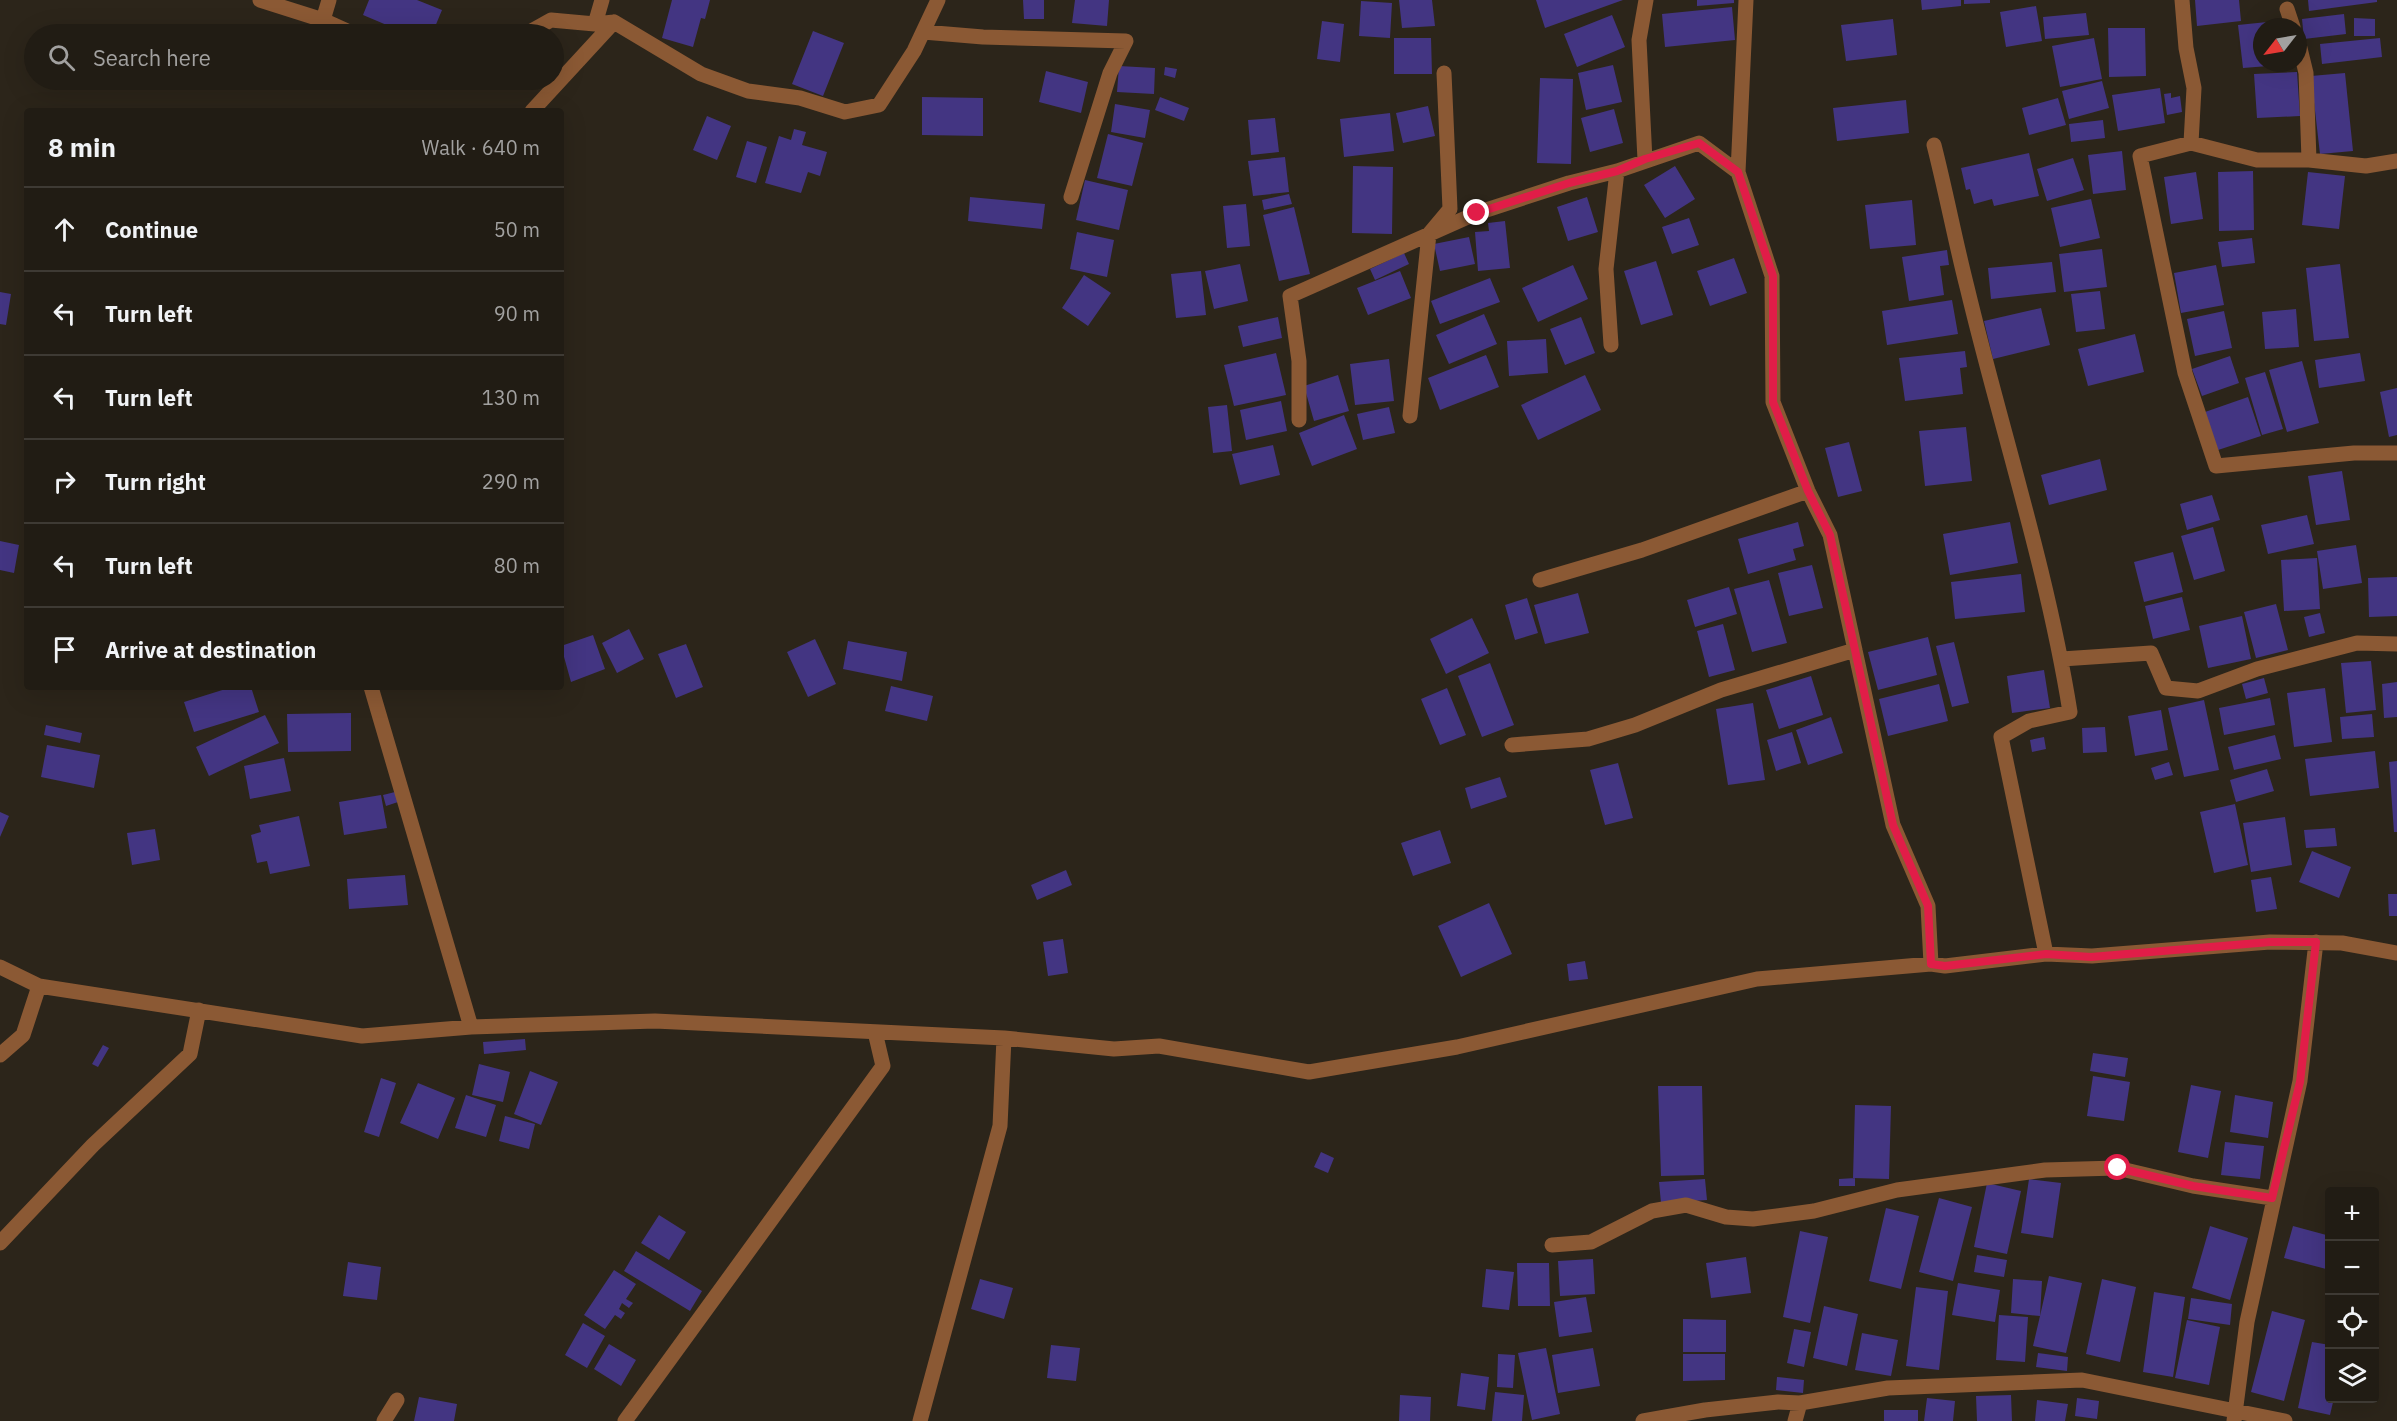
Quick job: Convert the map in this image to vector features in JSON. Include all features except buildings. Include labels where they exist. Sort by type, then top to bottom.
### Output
[{"type":"street","points":[[260,0],[332,24]]},
{"type":"street","points":[[323,20],[329,0]]},
{"type":"street","points":[[595,24],[602,0]]},
{"type":"street","points":[[544,24],[551,20],[595,24],[614,22],[701,74],[748,92],[800,98],[845,112],[879,105],[923,32],[938,0]]},
{"type":"street","points":[[1645,159],[1640,40],[1646,0]]},
{"type":"street","points":[[1746,0],[1738,172],[1773,276],[1773,402],[1808,491],[1830,535],[1893,825],[1928,906],[1931,964]]},
{"type":"street","points":[[2182,0],[2186,48],[2194,88],[2191,143]]},
{"type":"street","points":[[2287,9],[2290,18]]},
{"type":"street","points":[[564,76],[614,22]]},
{"type":"street","points":[[923,32],[983,37],[1126,41],[1110,73],[1071,197]]},
{"type":"street","points":[[2306,72],[2308,160]]},
{"type":"street","points":[[1410,416],[1429,234],[1450,209],[1444,73]]},
{"type":"street","points":[[535,108],[551,90]]},
{"type":"street","points":[[1299,420],[1299,361],[1290,296],[1487,210],[1569,183],[1617,171],[1645,159],[1699,143],[1738,172]]},
{"type":"street","points":[[2397,161],[2367,166],[2308,160],[2257,160],[2191,143],[2140,156],[2185,373],[2216,466],[2354,453],[2397,453]]},
{"type":"street","points":[[1934,145],[1967,288],[2024,499],[2062,659],[2070,712],[2029,721],[2001,737],[2046,954]]},
{"type":"street","points":[[1611,345],[1606,269],[1617,171]]},
{"type":"street","points":[[1540,580],[1642,550],[1808,491]]},
{"type":"street","points":[[2062,659],[2151,652],[2166,688],[2198,691],[2257,669],[2357,643],[2397,644]]},
{"type":"street","points":[[1512,745],[1588,739],[1635,724],[1721,690],[1856,650]]},
{"type":"street","points":[[371,690],[471,1027]]},
{"type":"street","points":[[0,967],[39,986],[362,1036],[471,1027],[655,1021],[1004,1038],[1114,1049],[1159,1046],[1309,1072],[1456,1047],[1757,979],[1931,964],[1945,966],[2046,954],[2091,957],[2270,942],[2342,943],[2397,953]]},
{"type":"street","points":[[2235,1416],[2247,1322],[2272,1198],[2300,1082],[2316,942]]},
{"type":"street","points":[[0,1055],[23,1035],[39,986]]},
{"type":"street","points":[[0,1243],[93,1145],[190,1054],[199,1010]]},
{"type":"street","points":[[625,1421],[883,1066],[876,1032]]},
{"type":"street","points":[[920,1421],[1000,1126],[1004,1038]]},
{"type":"street","points":[[1552,1245],[1591,1242],[1652,1212],[1686,1205],[1726,1217],[1753,1219],[1814,1211],[1897,1190],[2045,1170],[2118,1168],[2193,1186],[2272,1198]]},
{"type":"street","points":[[1643,1421],[1705,1410],[1778,1402],[1800,1403],[1888,1388],[2082,1380],[2235,1416],[2285,1421]]},
{"type":"street","points":[[384,1421],[397,1400]]},
{"type":"street","points":[[1795,1421],[1800,1403]]},
{"type":"route","points":[[1477,213],[1569,183],[1617,171],[1645,159],[1699,143],[1738,172],[1773,276],[1773,402],[1808,491],[1830,535],[1893,825],[1928,906],[1931,964],[1945,966],[2046,954],[2091,957],[2270,942],[2316,942],[2300,1082],[2272,1198],[2193,1186],[2118,1168]]}]
